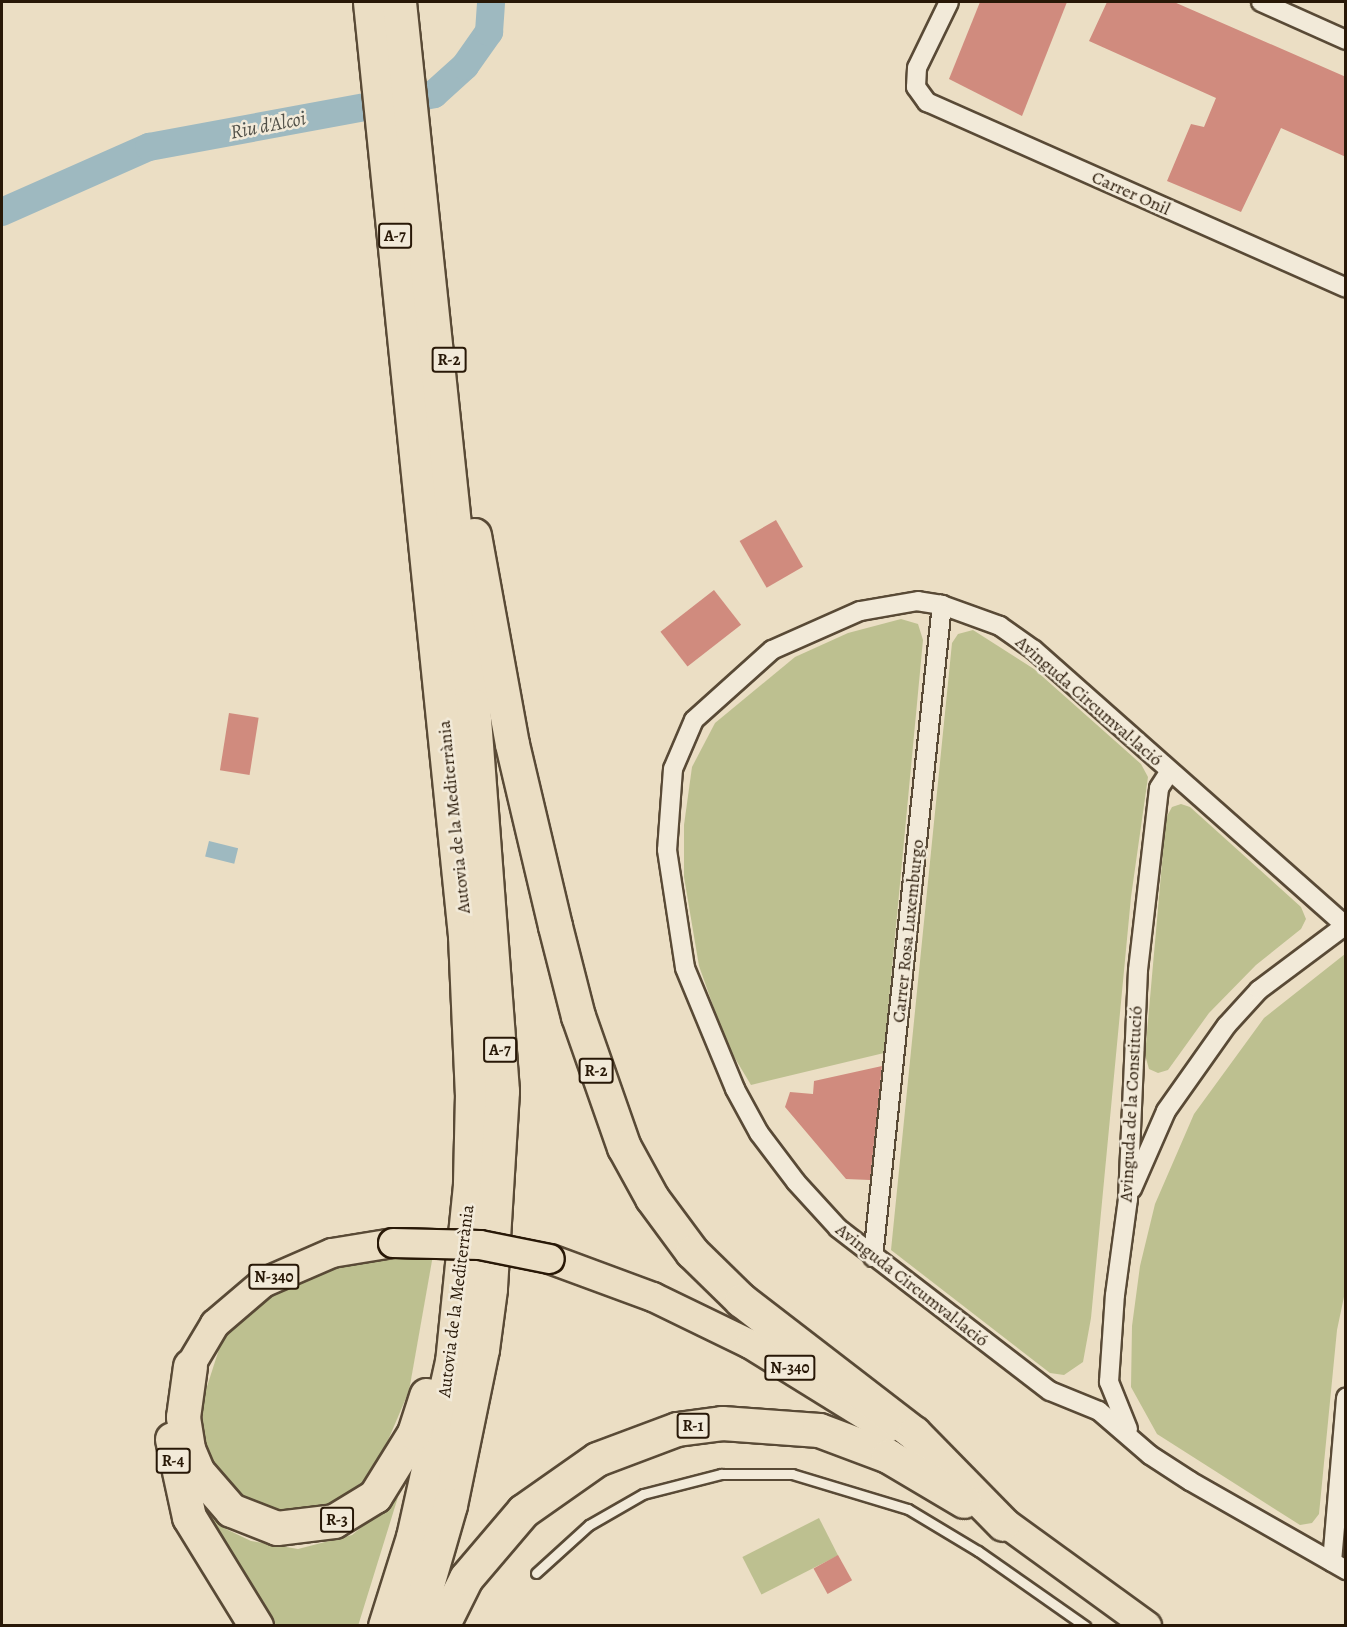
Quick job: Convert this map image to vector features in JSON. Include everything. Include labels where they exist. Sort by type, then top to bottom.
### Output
[{"type":"highway","name":"Autovia de la Mediterrània","points":[[370,2],[443,468],[494,950],[502,1091],[490,1289],[482,1349],[450,1505],[415,1626]]},
{"type":"highway","name":"A-7","points":[[399,2],[427,257]]},
{"type":"highway","name":"R-2","points":[[427,257],[446,334],[443,468],[578,1016],[624,1147],[651,1198],[692,1251],[741,1300],[914,1433],[1004,1524]]},
{"type":"highway","name":"Autovia de la Mediterrània","points":[[385,1626],[413,1537],[438,1427],[460,1291],[472,1094],[443,468]]},
{"type":"highway","name":"R-3","points":[[190,1366],[183,1417],[188,1449],[213,1493],[231,1510],[277,1528],[334,1521],[375,1496],[396,1467],[414,1433],[444,1323],[460,1291]]},
{"type":"highway","name":"R-4","points":[[190,1366],[177,1390],[172,1417],[172,1455],[179,1489],[189,1517],[256,1626]]},
{"type":"highway","name":"R-1","points":[[442,1626],[466,1578],[523,1511],[597,1460],[677,1429],[722,1422],[819,1430],[888,1456],[1004,1524]]},
{"type":"main road","name":"N-340","points":[[190,1366],[216,1324],[263,1283],[332,1253],[393,1243],[480,1245],[550,1259],[652,1297],[750,1344],[891,1432],[1004,1524],[1147,1626]]},
{"type":"street","name":"Carrer Onil","points":[[949,2],[917,68],[919,95],[1346,288]]},
{"type":"street","points":[[1261,2],[1346,40]]},
{"type":"street","name":"Avinguda Circumval·lació","points":[[1339,1566],[1190,1481],[1150,1455],[1132,1436],[1099,1411],[1050,1392],[838,1228],[759,1133],[706,1028],[685,968],[673,908],[667,806],[673,769],[694,720],[772,650],[860,611],[918,601],[942,605],[1000,626],[1034,650],[1345,925]]},
{"type":"street","name":"Carrer Rosa Luxemburgo","points":[[873,1257],[942,605]]},
{"type":"street","name":"Avinguda de la Constitució","points":[[1132,1436],[1109,1382],[1128,1199],[1138,970],[1159,788],[1170,771]]},
{"type":"street","points":[[1128,1199],[1166,1111],[1227,1025],[1259,990],[1345,925]]},
{"type":"street","points":[[1339,1566],[1346,1398]]},
{"type":"lane","points":[[536,1574],[589,1526],[643,1494],[721,1474],[792,1474],[908,1509],[978,1551],[1085,1626]]},
{"type":"green space","points":[[901,619],[918,624],[923,640],[884,1053],[751,1085],[727,1045],[699,966],[684,877],[684,825],[692,767],[715,723],[795,657],[848,633]]},
{"type":"green space","points":[[973,630],[1034,669],[1141,764],[1148,777],[1131,897],[1091,1318],[1083,1362],[1064,1375],[1050,1373],[891,1250],[952,643],[958,634]]},
{"type":"green space","points":[[1181,804],[1190,807],[1301,907],[1306,919],[1301,929],[1256,965],[1209,1013],[1168,1070],[1158,1073],[1149,1069],[1145,1055],[1166,818],[1172,807]]},
{"type":"green space","points":[[1345,954],[1345,1292],[1337,1330],[1319,1514],[1312,1523],[1300,1525],[1157,1434],[1131,1387],[1132,1326],[1140,1266],[1155,1204],[1194,1114],[1264,1018]]},
{"type":"green space","points":[[391,1255],[433,1255],[409,1391],[383,1452],[361,1484],[327,1507],[287,1514],[246,1501],[223,1482],[203,1442],[203,1399],[220,1346],[240,1316],[299,1274]]},
{"type":"green space","points":[[398,1497],[358,1626],[276,1625],[263,1601],[252,1601],[199,1507],[226,1529],[251,1541],[298,1549],[352,1535]]},
{"type":"green space","points":[[819,1518],[838,1555],[761,1594],[742,1557]]},
{"type":"water","points":[[209,841],[238,848],[234,864],[205,857]]},
{"type":"building","points":[[980,2],[1067,2],[1022,116],[949,79]]},
{"type":"building","points":[[1107,2],[1174,2],[1346,77],[1346,157],[1281,128],[1241,212],[1167,181],[1191,124],[1204,127],[1216,98],[1089,41]]},
{"type":"building","points":[[776,520],[803,567],[767,588],[740,541]]},
{"type":"building","points":[[714,590],[741,625],[688,667],[660,632]]},
{"type":"building","points":[[229,713],[259,718],[250,775],[220,770]]},
{"type":"building","points":[[882,1066],[870,1180],[846,1179],[785,1107],[790,1092],[813,1094],[814,1081]]},
{"type":"building","points":[[838,1555],[852,1580],[828,1594],[814,1569]]},
{"type":"waterway","name":"Riu d'Alcoi","points":[[2,212],[149,147],[434,94],[465,66],[489,32],[491,2]]}]
